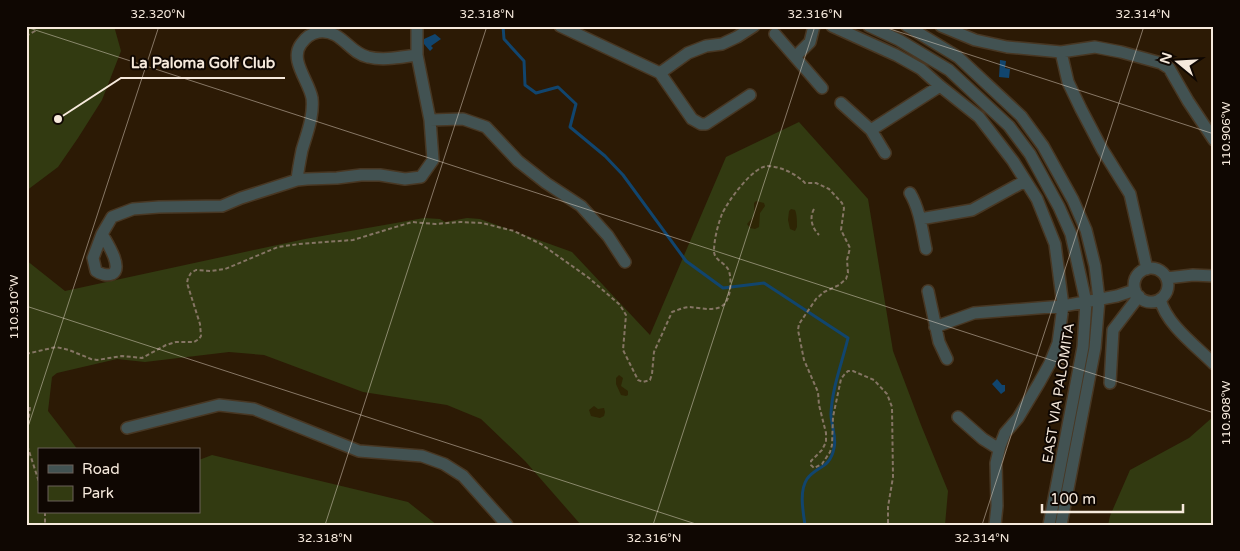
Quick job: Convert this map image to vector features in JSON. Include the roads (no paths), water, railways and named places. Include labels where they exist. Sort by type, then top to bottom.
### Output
[{"type":"street","points":[[102,234],[112,217],[133,209],[222,206],[297,180],[361,175],[380,175],[404,179],[421,177],[433,160],[430,120],[417,55],[417,26]]},
{"type":"street","points":[[560,26],[660,72],[692,119],[701,124],[706,124],[750,95]]},
{"type":"street","points":[[660,72],[688,53],[706,46],[722,44],[738,37],[754,26]]},
{"type":"street","points":[[795,57],[810,42],[814,26]]},
{"type":"street","points":[[832,26],[896,55],[921,69],[979,117],[1013,161],[1037,199],[1055,244],[1063,306],[1058,343],[1050,364],[1018,418],[1005,433],[996,463],[997,506],[995,525]]},
{"type":"street","name":"EAST VIA PALOMITA","points":[[869,26],[899,40],[949,70],[1009,126],[1030,154],[1060,207],[1071,234],[1086,302],[1083,347],[1049,525]]},
{"type":"street","name":"EAST VIA PALOMITA","points":[[907,26],[958,57],[1021,116],[1043,146],[1073,200],[1086,230],[1099,300],[1095,348],[1061,525]]},
{"type":"street","points":[[941,26],[975,40],[1007,47],[1061,52],[1095,47],[1161,63],[1169,68],[1214,140]]},
{"type":"street","points":[[297,180],[310,120],[312,98],[297,60],[297,49],[304,39],[312,34],[326,31],[342,38],[366,57],[378,59],[417,55]]},
{"type":"street","points":[[775,34],[822,88]]},
{"type":"street","points":[[1061,52],[1068,82],[1081,109],[1102,149],[1130,194],[1147,269]]},
{"type":"street","points":[[871,130],[940,86]]},
{"type":"street","points":[[841,103],[871,130],[885,153]]},
{"type":"street","points":[[430,120],[463,119],[486,127],[518,161],[546,183],[581,206],[608,236],[625,262]]},
{"type":"street","points":[[920,219],[972,210],[1025,181]]},
{"type":"street","points":[[910,193],[920,219],[926,249]]},
{"type":"street","points":[[1152,268],[1160,271],[1166,278],[1168,288],[1160,300],[1148,302],[1137,293],[1135,285],[1138,275],[1147,269],[1152,268]]},
{"type":"street","points":[[1166,278],[1193,275],[1214,276]]},
{"type":"street","points":[[928,291],[939,342],[948,359]]},
{"type":"street","points":[[935,328],[974,314],[1063,306],[1137,293]]},
{"type":"street","points":[[1110,383],[1113,330],[1137,293]]},
{"type":"street","points":[[1160,300],[1168,318],[1214,364]]},
{"type":"street","points":[[127,428],[219,406],[254,409],[358,451],[422,456],[444,464],[463,476],[507,525]]},
{"type":"street","points":[[958,417],[983,439],[1000,449]]},
{"type":"water","points":[[435,34],[441,39],[431,46],[433,48],[430,51],[424,44],[424,39]]},
{"type":"water","points":[[1000,60],[1006,61],[1005,68],[1010,69],[1009,78],[999,77]]},
{"type":"water","points":[[997,379],[1002,385],[1005,385],[1005,391],[1001,394],[992,384]]},
{"type":"waterway","points":[[503,26],[504,39],[524,61],[525,85],[536,93],[558,87],[576,104],[570,127],[605,156],[623,175],[686,261],[723,288],[764,283],[848,338],[835,385],[832,404],[834,448],[826,464],[807,479],[803,489],[802,501],[805,525]]},
{"type":"place","name":"La Paloma Golf Club","points":[[58,119]]}]
